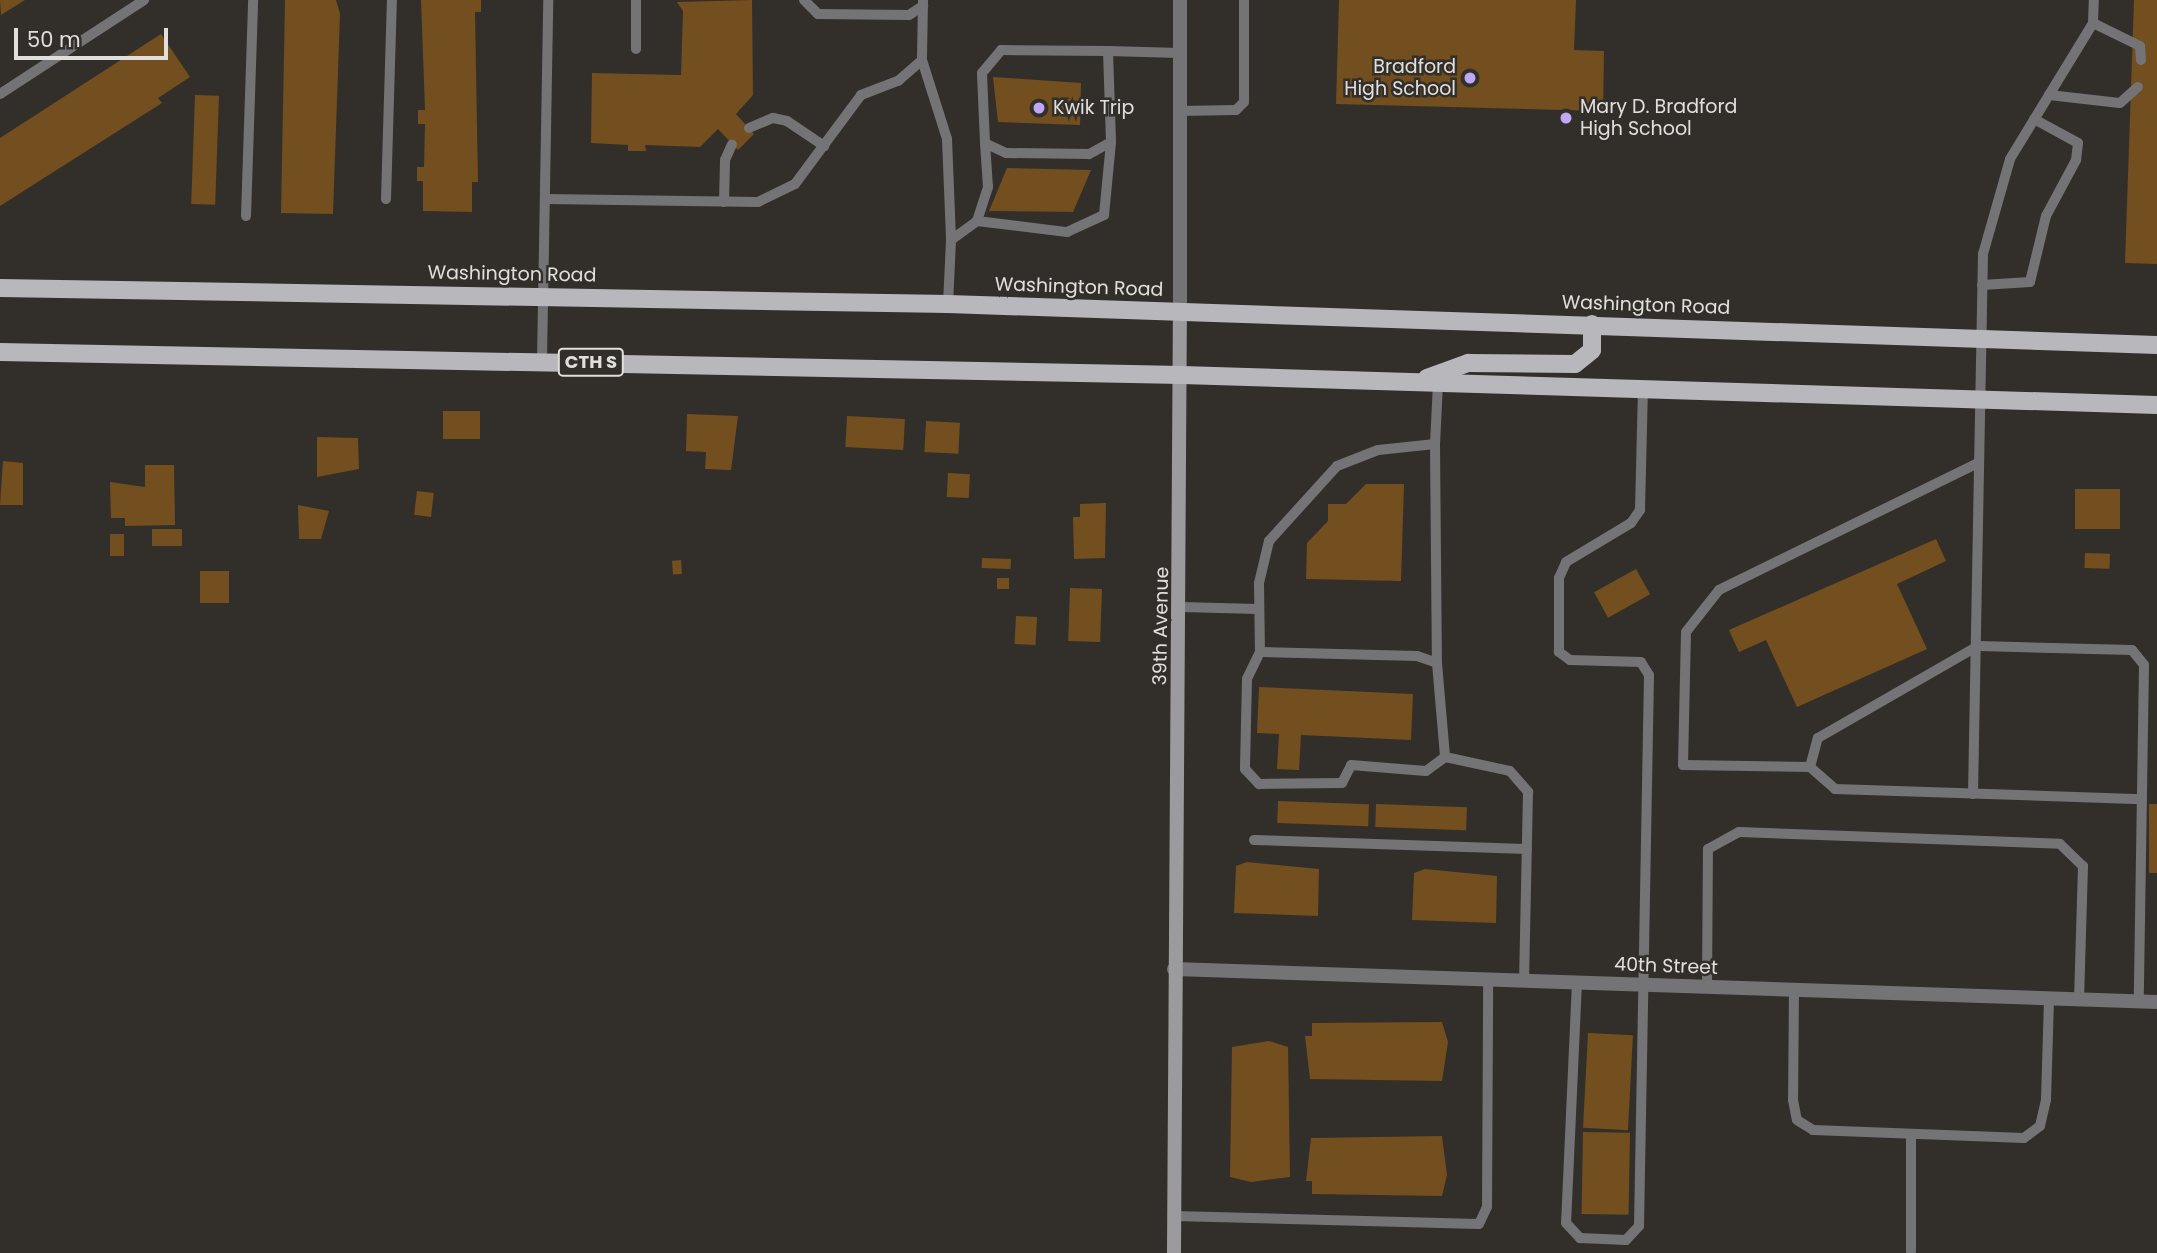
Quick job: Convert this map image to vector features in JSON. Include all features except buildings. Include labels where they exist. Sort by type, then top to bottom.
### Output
[{"type":"main road","name":"Washington Road","points":[[0,288],[544,295],[948,304],[2157,345]]},
{"type":"main road","name":"39th Avenue","points":[[1174,1253],[1174,969],[1182,607],[1180,311]]},
{"type":"main road","points":[[1417,382],[1468,363],[1575,365],[1592,350],[1592,324]]},
{"type":"main road","name":"CTH S","points":[[0,352],[542,360],[1182,375]]},
{"type":"main road","points":[[1182,375],[2157,405]]},
{"type":"street","name":"39th Avenue","points":[[1180,0],[1180,311]]},
{"type":"street","name":"40th Street","points":[[1174,969],[2157,1002]]},
{"type":"lane","points":[[0,94],[144,0]]},
{"type":"lane","points":[[246,216],[253,0]]},
{"type":"lane","points":[[386,199],[393,0]]},
{"type":"lane","points":[[542,360],[548,0]]},
{"type":"lane","points":[[636,0],[636,49]]},
{"type":"lane","points":[[804,0],[818,14],[909,15],[923,3]]},
{"type":"lane","points":[[1179,111],[1236,110],[1244,102],[1244,0]]},
{"type":"lane","points":[[1973,793],[1978,646],[1976,399],[1983,254],[2010,159],[2093,23],[2094,0]]},
{"type":"lane","points":[[923,3],[922,60],[947,139],[951,240],[948,304]]},
{"type":"lane","points":[[2093,23],[2140,46],[2141,60]]},
{"type":"lane","points":[[951,240],[977,221],[988,187],[982,73],[1002,50],[1180,53]]},
{"type":"lane","points":[[977,221],[1067,232],[1104,215],[1111,142],[1108,51]]},
{"type":"lane","points":[[546,199],[758,202],[795,184],[861,96],[898,81],[922,60]]},
{"type":"lane","points":[[2049,95],[2120,103],[2138,87]]},
{"type":"lane","points":[[749,128],[773,118],[787,121],[824,146]]},
{"type":"lane","points":[[1982,285],[2030,282],[2046,216],[2076,160],[2078,143],[2034,119]]},
{"type":"lane","points":[[985,143],[1006,153],[1089,154],[1111,142]]},
{"type":"lane","points":[[724,202],[725,160],[733,144]]},
{"type":"lane","points":[[1438,383],[1435,444],[1437,663],[1445,757]]},
{"type":"lane","points":[[1577,982],[1566,1223],[1580,1238],[1626,1240],[1639,1226],[1649,675],[1641,662],[1570,660],[1559,652],[1559,578],[1566,562],[1631,523],[1640,510],[1643,389]]},
{"type":"lane","points":[[1435,444],[1378,450],[1337,466],[1269,541],[1257,609],[1259,652],[1247,679],[1245,769],[1259,784],[1342,783],[1351,765],[1426,771],[1445,757],[1492,764],[1524,780],[1527,849],[1524,981]]},
{"type":"lane","points":[[1978,463],[1719,590],[1686,632],[1683,765],[1810,766],[1835,789],[2142,799]]},
{"type":"lane","points":[[1182,607],[1257,609]]},
{"type":"lane","points":[[1810,766],[1818,738],[1978,646],[2132,650],[2144,665],[2139,1002]]},
{"type":"lane","points":[[1259,652],[1417,656],[1437,663]]},
{"type":"lane","points":[[1707,987],[1708,849],[1739,832],[2060,844],[2083,866],[2079,1000]]},
{"type":"lane","points":[[1254,840],[1527,849]]},
{"type":"lane","points":[[1174,1216],[1479,1224],[1487,1208],[1488,979]]},
{"type":"lane","points":[[1794,990],[1797,1120],[1813,1130],[2024,1138],[2040,1126],[2049,999]]},
{"type":"lane","points":[[1911,1134],[1911,1251]]},
{"type":"place","name":"Bradford High School","points":[[1470,78]]},
{"type":"place","name":"Kwik Trip","points":[[1039,108]]},
{"type":"place","name":"Mary D. Bradford High School","points":[[1566,118]]}]
